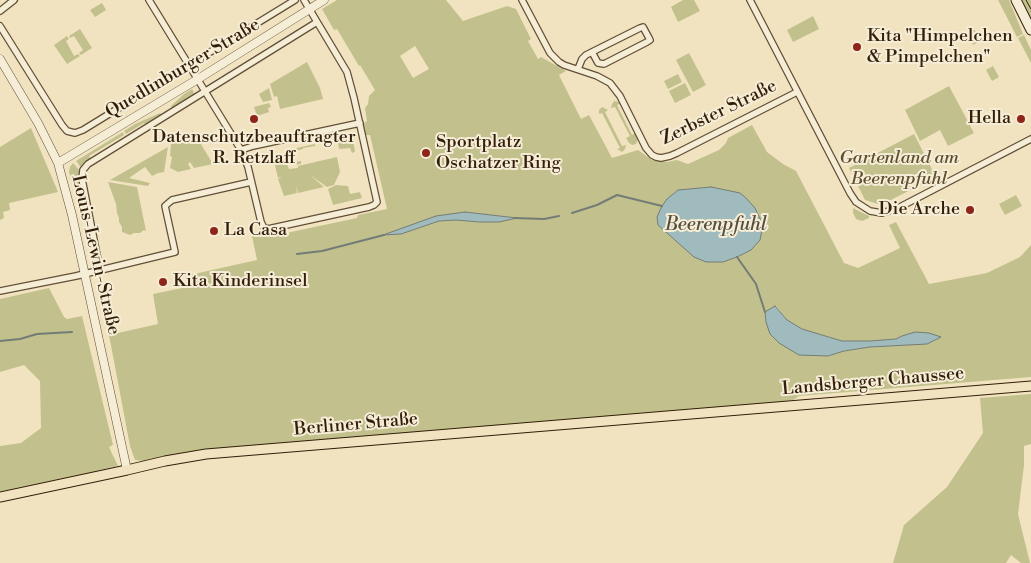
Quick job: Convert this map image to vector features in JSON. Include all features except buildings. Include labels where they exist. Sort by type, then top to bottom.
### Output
[{"type":"main road","points":[[1016,0],[1031,30]]},
{"type":"main road","name":"Landsberger Chaussee","points":[[718,412],[1031,386]]},
{"type":"main road","name":"Berliner Straße","points":[[0,497],[165,461],[206,454],[718,412]]},
{"type":"street","points":[[0,10],[14,0]]},
{"type":"street","points":[[149,0],[241,150],[252,182],[260,222],[264,228],[268,229],[334,216],[374,206],[377,202],[352,86],[347,72],[304,0]]},
{"type":"street","name":"Quedlinburger Straße","points":[[0,26],[62,125],[70,133],[83,130],[295,0]]},
{"type":"street","name":"Quedlinburger Straße","points":[[58,163],[198,79],[324,0]]},
{"type":"street","name":"Zerbster Straße","points":[[522,0],[550,53],[559,62],[597,76],[610,83],[620,96],[646,148],[652,155],[660,158],[678,153],[797,92]]},
{"type":"street","points":[[750,0],[854,199],[870,211],[882,213],[898,208],[1031,139]]},
{"type":"street","name":"Quedlinburger Straße","points":[[82,172],[88,164],[317,22]]},
{"type":"street","points":[[578,69],[582,59],[592,52],[640,28],[643,27],[650,38],[647,42],[604,64],[598,63],[592,52]]},
{"type":"street","name":"Louis-Lewin-Straße","points":[[0,59],[38,123],[58,163],[72,215],[127,470]]},
{"type":"street","points":[[241,150],[360,123]]},
{"type":"street","points":[[1020,145],[1031,144]]},
{"type":"street","name":"Louis-Lewin-Straße","points":[[82,172],[100,270]]},
{"type":"street","points":[[0,292],[175,252],[165,206],[172,200],[252,182]]},
{"type":"green space","points":[[337,0],[446,0],[463,21],[507,6],[516,9],[531,39],[528,41],[538,59],[541,57],[566,71],[559,75],[581,119],[589,115],[612,158],[638,150],[652,160],[667,162],[677,160],[688,164],[719,150],[728,138],[752,125],[767,152],[796,171],[844,263],[858,268],[900,248],[889,225],[896,222],[929,284],[987,273],[1020,257],[1031,245],[1031,377],[799,396],[793,400],[738,407],[206,450],[144,461],[135,460],[130,446],[109,335],[158,324],[153,294],[187,287],[185,276],[257,260],[252,236],[270,231],[272,236],[357,218],[358,215],[387,209],[370,135],[366,135],[363,124],[367,121],[365,108],[368,104],[369,96],[375,90],[337,29],[334,30],[322,9]],"holes":[[[415,46],[429,69],[413,78],[400,56]],[[711,187],[750,250],[723,262],[674,239],[658,225],[673,194],[678,190]],[[465,212],[515,218],[499,222],[439,221],[401,234],[386,235]],[[776,306],[787,320],[802,329],[842,341],[896,339],[902,336],[929,333],[941,337],[902,345],[844,351],[828,356],[765,312]]]},
{"type":"green space","points":[[683,0],[694,0],[700,11],[678,22],[671,7]]},
{"type":"green space","points":[[998,0],[1009,0],[1023,34],[1017,37]]},
{"type":"green space","points":[[1019,0],[1031,0],[1031,19],[1020,3]]},
{"type":"green space","points":[[102,3],[106,10],[95,17],[90,10]]},
{"type":"green space","points":[[813,16],[819,29],[793,42],[787,30]]},
{"type":"green space","points":[[80,29],[92,48],[81,55],[79,53],[83,50],[74,36],[70,38],[69,36]]},
{"type":"green space","points":[[974,29],[980,41],[973,45],[967,33]]},
{"type":"green space","points":[[1024,35],[1031,50],[1031,63],[1018,38]]},
{"type":"green space","points":[[67,36],[69,39],[66,41],[74,56],[78,54],[80,56],[67,64],[54,45]]},
{"type":"green space","points":[[689,53],[706,85],[693,92],[676,60]]},
{"type":"green space","points":[[307,62],[320,88],[323,99],[280,109],[277,96],[274,97],[270,84]]},
{"type":"green space","points":[[993,66],[999,77],[992,81],[986,70]]},
{"type":"green space","points":[[678,74],[682,82],[668,89],[664,81]]},
{"type":"green space","points":[[685,83],[691,95],[675,103],[669,91]]},
{"type":"green space","points":[[949,86],[974,133],[948,146],[940,130],[920,141],[905,110]]},
{"type":"green space","points":[[269,88],[272,100],[263,102],[259,94]]},
{"type":"green space","points":[[192,89],[195,95],[172,109],[171,106]]},
{"type":"green space","points":[[614,101],[619,102],[620,104],[617,105],[632,135],[635,133],[638,139],[636,144],[632,145],[626,138],[630,136],[615,107],[611,108]]},
{"type":"green space","points":[[269,103],[271,107],[268,108],[269,112],[257,116],[254,107]]},
{"type":"green space","points":[[602,107],[608,110],[605,112],[622,146],[626,145],[622,152],[617,149],[620,148],[602,113],[599,114],[599,110]]},
{"type":"green space","points":[[160,113],[162,115],[146,125],[144,123],[126,134],[124,131],[135,124]]},
{"type":"green space","points":[[31,128],[58,192],[9,203],[10,210],[3,212],[4,218],[0,220],[0,147]]},
{"type":"green space","points":[[193,131],[213,164],[194,168],[190,162],[188,164],[191,169],[178,172],[170,168],[172,157],[170,156],[171,144]]},
{"type":"green space","points":[[123,132],[124,135],[89,156],[91,159],[82,169],[76,161]]},
{"type":"green space","points":[[352,133],[355,151],[352,153],[350,148],[339,149],[338,142],[327,144],[326,142],[335,137]]},
{"type":"green space","name":"Gartenland am Beerenpfuhl","points":[[914,134],[936,177],[881,205],[865,200],[849,168]]},
{"type":"green space","points":[[315,144],[315,146],[293,152],[294,162],[301,161],[301,164],[295,165],[291,161],[289,153],[292,149]]},
{"type":"green space","points":[[168,147],[164,172],[152,176],[145,167],[129,178],[150,183],[148,186],[110,180]]},
{"type":"green space","points":[[337,157],[340,172],[334,185],[327,187],[310,175],[324,187],[298,193],[296,186],[297,193],[284,196],[278,179],[282,176],[278,178],[274,161],[281,160],[287,164],[289,169]]},
{"type":"green space","points":[[73,163],[81,172],[82,183],[75,186],[69,172]]},
{"type":"green space","points":[[108,182],[137,187],[146,231],[130,235],[122,232],[116,204]]},
{"type":"green space","points":[[336,185],[348,186],[350,194],[360,192],[362,198],[333,205],[328,189]]},
{"type":"green space","points":[[1016,195],[1022,206],[1005,215],[999,204]]},
{"type":"green space","points":[[853,208],[869,216],[869,218],[862,221],[856,219]]},
{"type":"green space","points":[[49,288],[64,317],[67,319],[82,316],[113,445],[109,447],[118,466],[0,494],[0,446],[21,443],[41,428],[40,381],[24,365],[0,372],[0,299]]},
{"type":"green space","points":[[1031,394],[1031,444],[1024,446],[1024,465],[1018,514],[1030,563],[1021,563],[1011,555],[1006,563],[893,563],[904,525],[947,487],[983,433],[980,398]]},
{"type":"water","name":"Beerenpfuhl","points":[[711,187],[740,193],[755,208],[763,225],[760,240],[751,250],[723,262],[706,262],[694,257],[658,225],[657,217],[662,206],[678,190]]},
{"type":"water","points":[[465,212],[517,218],[499,222],[439,221],[401,234],[383,235],[436,216]]},
{"type":"water","points":[[775,306],[787,320],[802,329],[842,341],[896,339],[915,332],[929,333],[941,337],[927,344],[870,347],[844,351],[828,356],[799,355],[779,343],[770,334],[765,312]]},
{"type":"waterway","points":[[572,213],[597,205],[617,195],[662,206]]},
{"type":"waterway","points":[[514,218],[544,219],[559,216]]},
{"type":"waterway","points":[[297,254],[322,251],[384,235]]},
{"type":"waterway","points":[[737,257],[756,284],[765,312]]},
{"type":"waterway","points":[[0,341],[20,339],[37,334],[72,332]]},
{"type":"tram line","points":[[1026,0],[1031,9]]},
{"type":"place","name":"Kita \"Himpelchen & Pimpelchen\"","points":[[857,47]]},
{"type":"place","name":"Datenschutzbeauftragter R. Retzlaff","points":[[254,119]]},
{"type":"place","name":"Hella","points":[[1021,119]]},
{"type":"place","name":"Sportplatz Oschatzer Ring","points":[[426,153]]},
{"type":"place","name":"Die Arche","points":[[970,210]]},
{"type":"place","name":"La Casa","points":[[214,231]]},
{"type":"place","name":"Kita Kinderinsel","points":[[163,282]]}]
